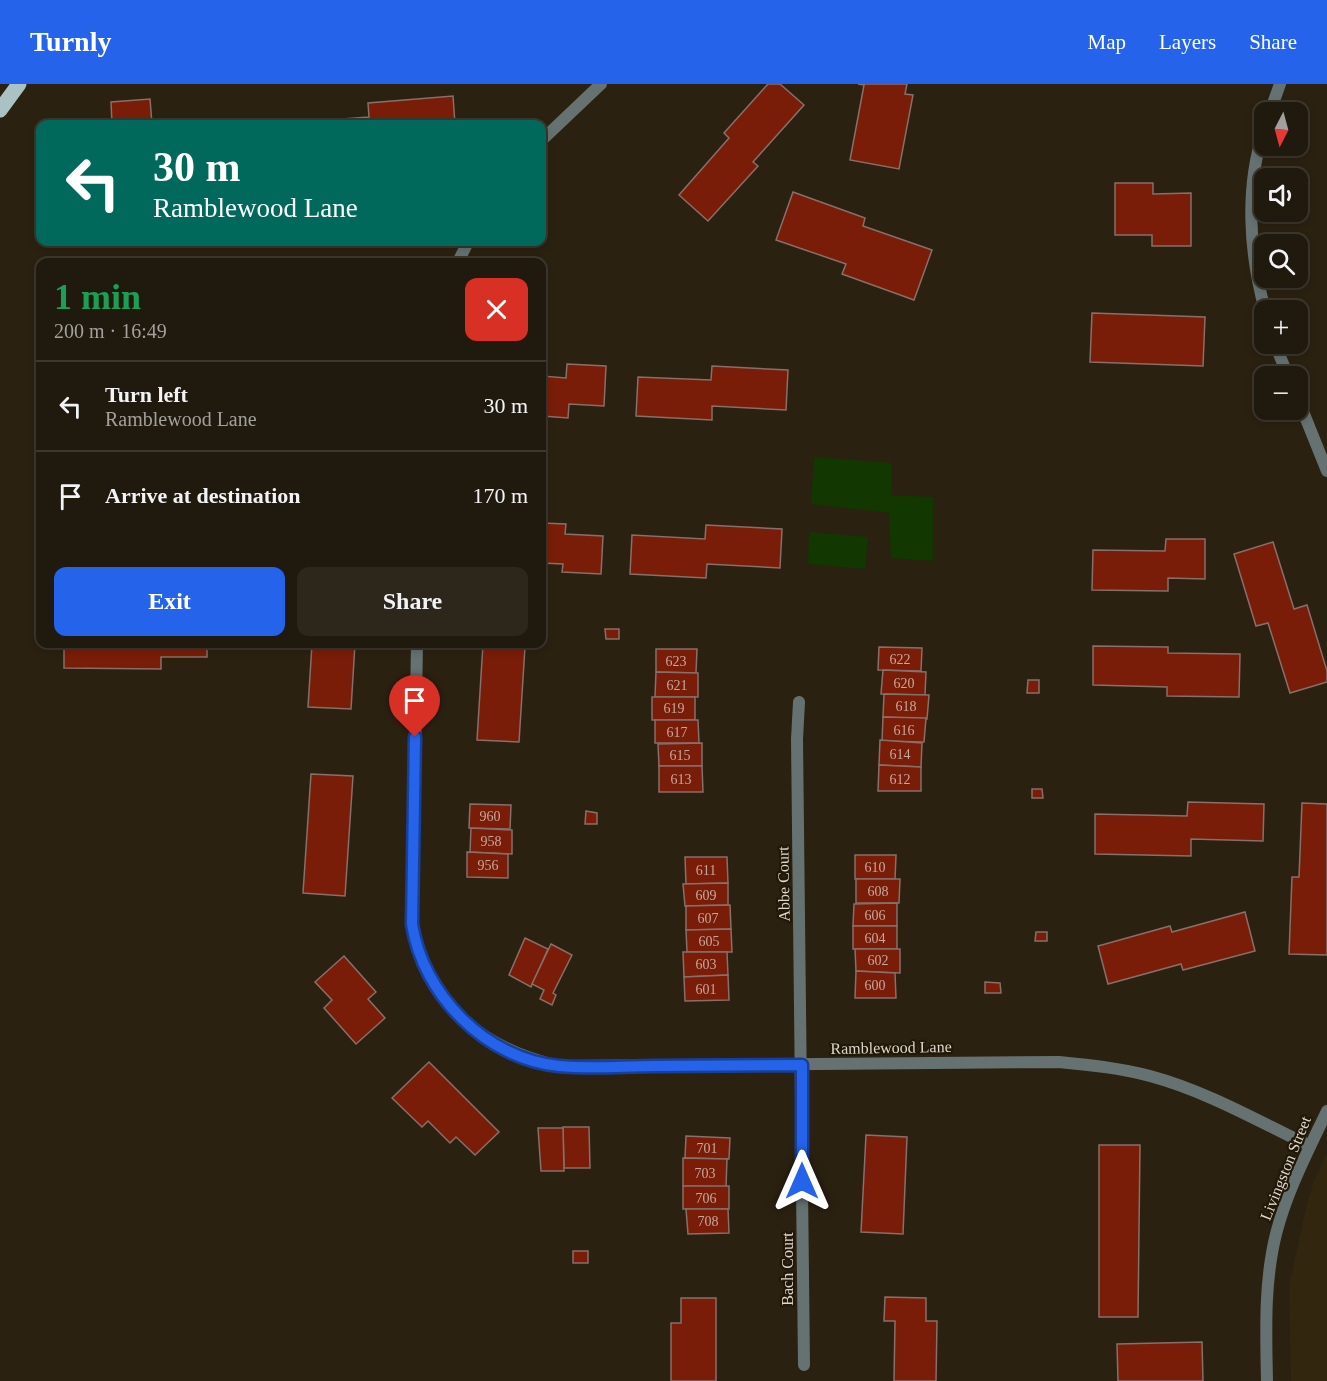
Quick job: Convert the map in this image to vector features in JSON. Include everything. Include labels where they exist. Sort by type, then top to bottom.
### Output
[{"type":"main road","points":[[0,110],[19,84]]},
{"type":"street","points":[[546,136],[602,84]]},
{"type":"street","points":[[1272,102],[1276,86]]},
{"type":"street","points":[[1256,156],[1252,215],[1255,267],[1263,300]]},
{"type":"street","points":[[1306,420],[1327,471]]},
{"type":"street","name":"Ramblewood Lane","points":[[417,648],[412,924],[415,946],[421,962],[449,1006],[474,1029],[510,1051],[559,1066],[1059,1062],[1103,1066],[1152,1076],[1194,1090],[1310,1146]]},
{"type":"street","name":"Abbe Court","points":[[799,702],[797,739],[802,1065]]},
{"type":"street","name":"Bach Court","points":[[802,1065],[804,1365]]},
{"type":"street","name":"Livingston Street","points":[[1267,1381],[1267,1295],[1274,1243],[1285,1205],[1327,1111]]},
{"type":"shaded area","points":[[1327,1153],[1327,1381],[1291,1381],[1289,1285],[1307,1204],[1314,1181]]},
{"type":"green space","points":[[814,457],[892,463],[891,495],[933,497],[933,561],[891,558],[889,513],[811,504]]},
{"type":"green space","points":[[809,532],[868,537],[865,569],[808,564]]},
{"type":"building","points":[[768,84],[780,84],[804,105],[753,162],[758,166],[708,221],[679,195],[729,138],[724,133]]},
{"type":"building","points":[[858,84],[907,84],[905,94],[913,95],[899,169],[850,160],[864,85]]},
{"type":"building","points":[[453,96],[455,120],[329,120],[369,117],[368,103]]},
{"type":"building","points":[[150,99],[152,120],[112,120],[111,102]]},
{"type":"building","points":[[1115,183],[1153,183],[1153,194],[1191,193],[1191,246],[1152,246],[1152,235],[1115,235]]},
{"type":"building","points":[[793,192],[865,218],[863,226],[932,250],[914,300],[842,274],[846,264],[776,240]]},
{"type":"building","points":[[1092,313],[1205,317],[1203,366],[1090,362]]},
{"type":"building","points":[[567,364],[606,366],[604,406],[569,404],[568,418],[546,416],[546,376],[566,378]]},
{"type":"building","points":[[712,366],[788,370],[786,410],[712,406],[712,420],[636,416],[638,377],[711,380]]},
{"type":"building","points":[[546,523],[566,524],[565,534],[603,536],[601,574],[562,572],[563,564],[546,563]]},
{"type":"building","points":[[706,525],[782,529],[780,568],[707,564],[706,578],[630,574],[632,535],[705,539]]},
{"type":"building","points":[[1166,539],[1205,539],[1205,579],[1168,578],[1168,591],[1092,590],[1093,550],[1165,551]]},
{"type":"building","points":[[1273,542],[1294,609],[1307,605],[1327,671],[1327,682],[1290,693],[1268,623],[1256,626],[1234,554]]},
{"type":"building","points":[[605,629],[619,629],[619,639],[606,639]]},
{"type":"building","points":[[1093,646],[1168,647],[1168,653],[1240,654],[1239,697],[1167,696],[1167,687],[1093,685]]},
{"type":"building","points":[[879,647],[922,648],[921,671],[878,670]]},
{"type":"building","points":[[64,648],[207,648],[207,657],[161,657],[161,669],[64,668]]},
{"type":"building","points":[[312,648],[355,648],[351,709],[308,707]]},
{"type":"building","points":[[483,648],[525,648],[519,742],[477,740]]},
{"type":"building","points":[[656,649],[697,649],[696,673],[656,672]]},
{"type":"building","points":[[883,670],[926,672],[925,695],[881,694]]},
{"type":"building","points":[[656,672],[698,673],[698,697],[655,697]]},
{"type":"building","points":[[1028,680],[1039,680],[1039,693],[1027,693]]},
{"type":"building","points":[[884,694],[929,695],[927,719],[883,717]]},
{"type":"building","points":[[652,697],[695,697],[695,720],[652,720]]},
{"type":"building","points":[[883,717],[926,718],[924,742],[882,741]]},
{"type":"building","points":[[655,720],[698,720],[699,743],[655,743]]},
{"type":"building","points":[[880,740],[922,743],[921,767],[879,765]]},
{"type":"building","points":[[702,743],[702,766],[659,766],[658,744]]},
{"type":"building","points":[[879,765],[921,767],[921,791],[878,791]]},
{"type":"building","points":[[659,766],[702,766],[703,792],[659,792]]},
{"type":"building","points":[[311,774],[353,776],[345,896],[303,893]]},
{"type":"building","points":[[1032,789],[1042,789],[1043,798],[1032,798]]},
{"type":"building","points":[[1188,802],[1264,804],[1263,841],[1191,839],[1191,856],[1095,854],[1095,814],[1187,816]]},
{"type":"building","points":[[1302,803],[1327,804],[1327,955],[1289,954],[1292,877],[1299,877]]},
{"type":"building","points":[[470,804],[511,805],[510,829],[469,828]]},
{"type":"building","points":[[586,811],[597,813],[597,824],[585,824]]},
{"type":"building","points":[[471,828],[512,830],[512,854],[470,852]]},
{"type":"building","points":[[467,852],[508,854],[508,878],[467,877]]},
{"type":"building","points":[[855,855],[896,855],[895,879],[855,879]]},
{"type":"building","points":[[685,857],[727,857],[728,883],[686,884]]},
{"type":"building","points":[[856,879],[900,879],[899,903],[856,903]]},
{"type":"building","points":[[728,883],[728,905],[685,906],[683,884]]},
{"type":"building","points":[[897,903],[897,926],[853,926],[854,904]]},
{"type":"building","points":[[730,905],[731,929],[686,930],[686,906]]},
{"type":"building","points":[[1245,912],[1255,951],[1183,970],[1181,964],[1108,984],[1098,946],[1170,926],[1172,932]]},
{"type":"building","points":[[853,926],[897,926],[897,949],[853,949]]},
{"type":"building","points":[[731,929],[732,952],[687,952],[686,930]]},
{"type":"building","points":[[1036,932],[1047,932],[1047,941],[1035,941]]},
{"type":"building","points":[[525,938],[548,949],[531,987],[509,975]]},
{"type":"building","points":[[551,944],[572,955],[553,993],[556,995],[552,1005],[540,999],[544,990],[532,984]]},
{"type":"building","points":[[855,949],[900,949],[900,973],[856,971]]},
{"type":"building","points":[[683,952],[727,952],[728,975],[684,977]]},
{"type":"building","points":[[344,956],[376,992],[368,999],[385,1018],[356,1044],[324,1008],[332,1000],[315,982]]},
{"type":"building","points":[[856,971],[895,973],[896,998],[855,998]]},
{"type":"building","points":[[728,975],[729,1000],[685,1001],[684,977]]},
{"type":"building","points":[[985,982],[1000,983],[1001,993],[985,993]]},
{"type":"building","points":[[429,1062],[499,1132],[475,1155],[456,1137],[450,1143],[428,1121],[422,1127],[392,1098]]},
{"type":"building","points":[[563,1127],[589,1127],[590,1168],[564,1168]]},
{"type":"building","points":[[538,1128],[563,1128],[564,1171],[541,1171]]},
{"type":"building","points":[[866,1135],[907,1137],[903,1234],[861,1232]]},
{"type":"building","points":[[686,1136],[730,1138],[729,1159],[685,1158]]},
{"type":"building","points":[[1099,1145],[1140,1145],[1138,1317],[1099,1317]]},
{"type":"building","points":[[683,1158],[727,1159],[726,1187],[683,1186]]},
{"type":"building","points":[[683,1186],[729,1186],[729,1209],[683,1209]]},
{"type":"building","points":[[686,1209],[728,1209],[729,1233],[688,1234]]},
{"type":"building","points":[[573,1251],[588,1251],[588,1263],[573,1263]]},
{"type":"building","points":[[885,1297],[926,1298],[926,1321],[937,1321],[936,1381],[894,1381],[895,1321],[884,1321]]},
{"type":"building","points":[[681,1298],[716,1298],[716,1381],[671,1381],[671,1323],[681,1323]]},
{"type":"building","points":[[1202,1342],[1203,1381],[1118,1381],[1117,1344]]},
{"type":"route","points":[[415,737],[412,924],[415,946],[421,962],[438,993],[449,1006],[474,1029],[510,1051],[533,1060],[559,1066],[802,1065],[802,1181]]}]
